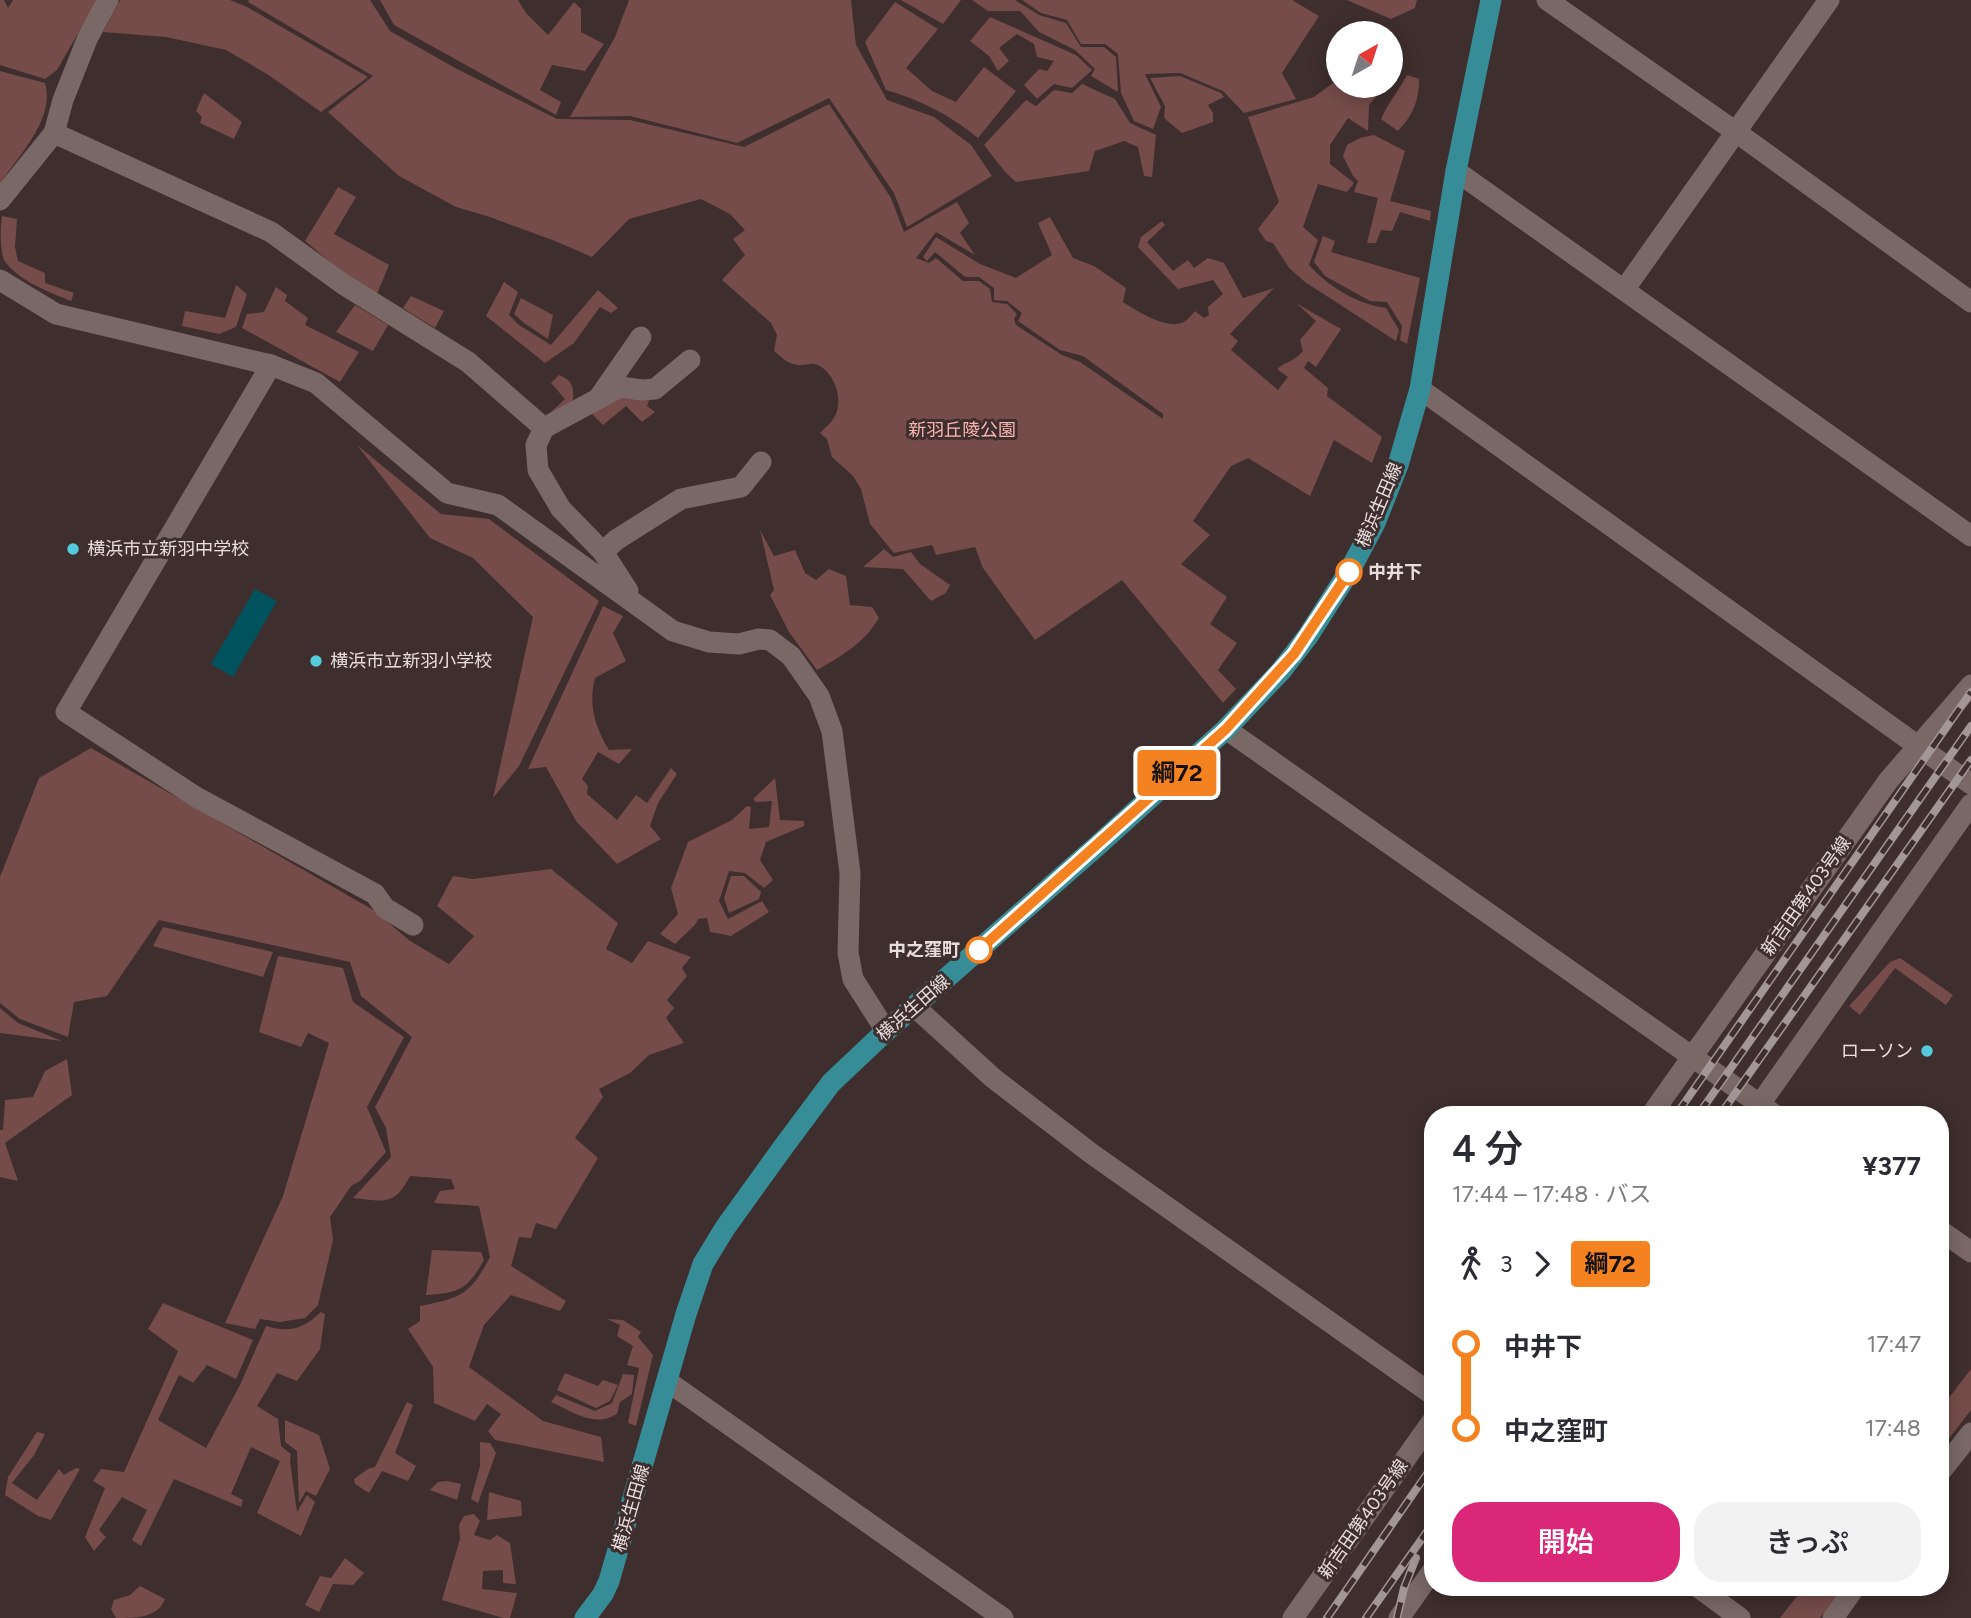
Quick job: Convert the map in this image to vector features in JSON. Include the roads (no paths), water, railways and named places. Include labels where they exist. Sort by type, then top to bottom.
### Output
[{"type":"main road","name":"横浜生田線","points":[[585,1618],[609,1581],[686,1314],[703,1264],[725,1228],[831,1083],[1226,729],[1281,671],[1308,636],[1350,570],[1375,523],[1398,465],[1420,388],[1456,171],[1491,0]]},
{"type":"street","points":[[0,200],[54,133],[63,100],[88,37],[108,0]]},
{"type":"street","points":[[1547,0],[1736,132],[1971,302]]},
{"type":"street","points":[[1624,290],[1829,0]]},
{"type":"street","points":[[54,133],[271,232],[343,284],[468,362],[544,428]]},
{"type":"street","points":[[1456,171],[1971,536]]},
{"type":"street","points":[[0,280],[56,314],[271,365],[316,383],[447,494],[498,505],[673,631],[709,642],[771,640],[791,656],[819,696],[832,731],[850,873],[848,953],[853,979],[886,1031]]},
{"type":"street","points":[[599,398],[641,337]]},
{"type":"street","points":[[634,601],[603,552],[561,509],[538,470],[536,445],[544,428],[620,387],[642,390],[655,388],[690,360]]},
{"type":"street","points":[[271,365],[66,712],[196,797],[375,894],[385,908],[413,925]]},
{"type":"street","points":[[1420,388],[1971,784]]},
{"type":"street","points":[[603,552],[616,540],[681,499],[741,487],[761,462]]},
{"type":"street","name":"新吉田第403号線","points":[[1657,1106],[1888,781],[1971,685]]},
{"type":"street","points":[[1226,729],[1693,1056],[1757,1106]]},
{"type":"street","points":[[1766,1106],[1971,804]]},
{"type":"street","points":[[915,1007],[993,1078],[1092,1154],[1424,1389]]},
{"type":"street","points":[[1949,1237],[1971,1252]]},
{"type":"street","points":[[667,1381],[1003,1618]]},
{"type":"street","name":"新吉田第403号線","points":[[1293,1618],[1424,1433]]},
{"type":"street","points":[[1949,1461],[1971,1433]]},
{"type":"street","points":[[1399,1618],[1424,1583]]},
{"type":"street","points":[[1710,1596],[1740,1618]]},
{"type":"street","points":[[1833,1618],[1849,1596]]},
{"type":"water","points":[[255,589],[277,601],[233,677],[211,664]]},
{"type":"railway","points":[[1682,1106],[1971,692]]},
{"type":"railway","points":[[1704,1106],[1971,726]]},
{"type":"railway","points":[[1726,1106],[1971,760]]},
{"type":"railway","points":[[1327,1618],[1424,1478]]},
{"type":"railway","points":[[1366,1618],[1424,1536]]},
{"type":"railway","points":[[1397,1618],[1404,1588],[1416,1558]]},
{"type":"place","name":"横浜市立新羽中学校","points":[[73,549]]},
{"type":"place","name":"中井下","points":[[1349,572]]},
{"type":"place","name":"横浜市立新羽小学校","points":[[316,661]]},
{"type":"place","name":"中之窪町","points":[[979,950]]},
{"type":"place","name":"ローソン","points":[[1927,1051]]},
{"type":"park label","name":"新羽丘陵公園","points":[[962,430]]}]
